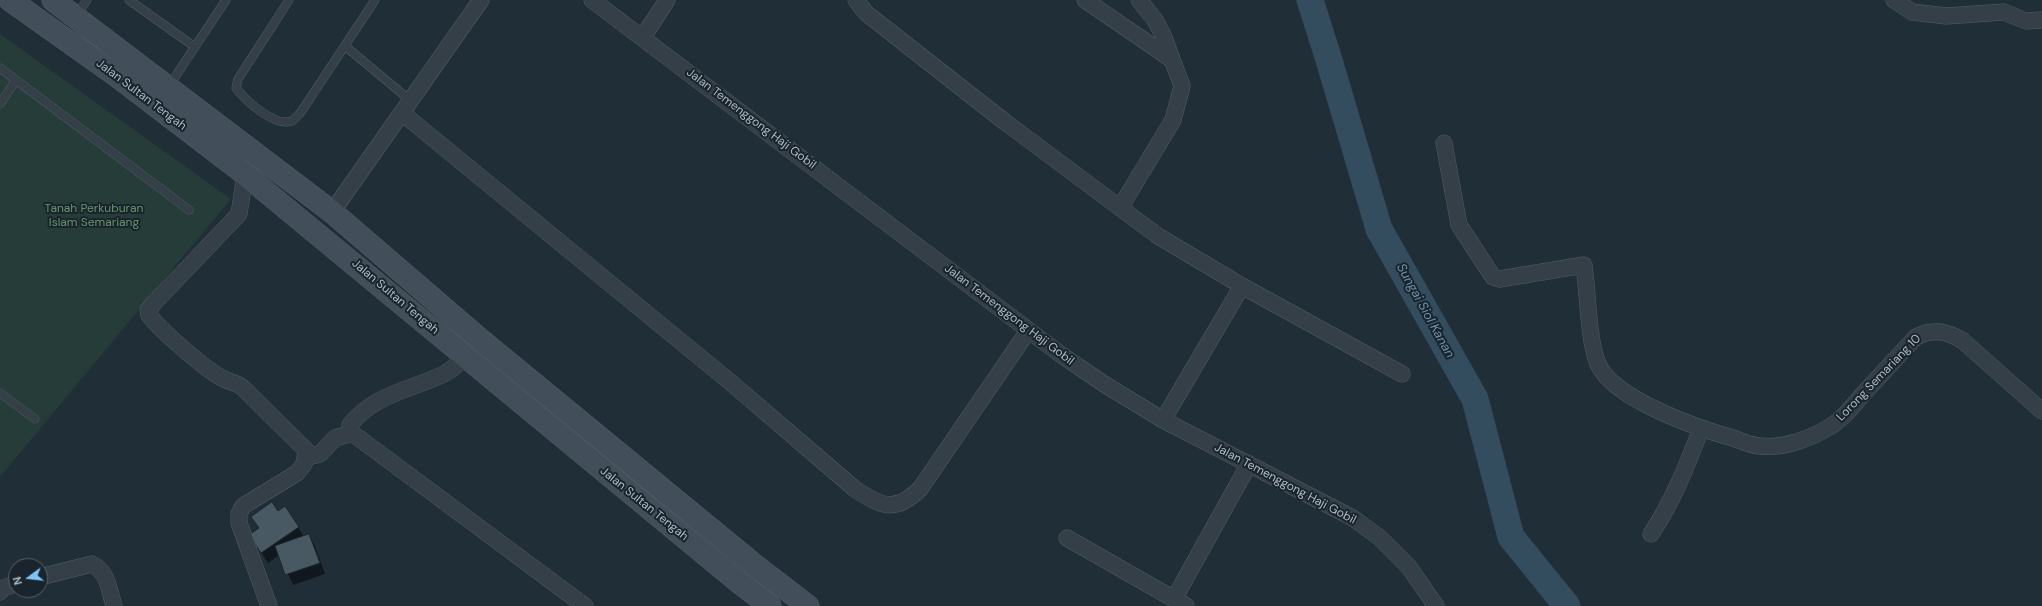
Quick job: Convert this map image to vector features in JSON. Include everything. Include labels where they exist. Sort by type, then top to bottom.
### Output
[{"type":"main road","name":"Jalan Sultan Tengah","points":[[10,0],[117,76],[245,175],[724,570],[770,606]]},
{"type":"main road","name":"Jalan Sultan Tengah","points":[[53,0],[81,9],[168,87],[332,212],[482,341],[752,563],[808,606]]},
{"type":"street","points":[[332,212],[481,0]]},
{"type":"street","name":"Jalan Temenggong Haji Gobil","points":[[592,0],[643,37],[1028,331],[1104,384],[1163,420],[1353,518],[1374,534],[1409,566],[1436,606]]},
{"type":"street","points":[[643,37],[667,0]]},
{"type":"street","points":[[856,0],[872,18],[1005,122],[1158,236],[1242,286],[1402,374]]},
{"type":"street","points":[[1085,0],[1171,59]]},
{"type":"street","points":[[1120,208],[1166,134],[1178,106],[1182,86],[1163,35],[1155,20],[1139,0]]},
{"type":"street","points":[[1894,0],[1912,12],[1946,16],[2004,12],[2026,20],[2042,20]]},
{"type":"street","points":[[407,107],[855,489],[878,503],[897,506],[909,500],[920,489],[1028,331]]},
{"type":"street","name":"Lorong Semariang 10","points":[[1444,143],[1459,225],[1493,277],[1500,279],[1584,265],[1593,347],[1598,365],[1619,388],[1632,397],[1701,429],[1759,446],[1779,446],[1816,434],[1830,427],[1846,413],[1916,337],[1926,331],[1953,335],[1963,341],[2042,411]]},
{"type":"street","points":[[245,175],[239,214],[153,304],[148,310],[149,315],[202,364],[223,379],[234,381],[242,387],[306,452],[312,456],[320,454],[335,438],[352,433]]},
{"type":"street","points":[[1163,420],[1242,286]]},
{"type":"street","points":[[466,356],[446,374],[372,404],[357,416],[350,425],[352,433],[585,606]]},
{"type":"street","points":[[1651,534],[1665,513],[1701,429]]},
{"type":"street","points":[[265,605],[239,523],[239,514],[243,506],[297,473],[304,464],[306,452]]},
{"type":"street","points":[[1067,538],[1180,602],[1249,464]]},
{"type":"street","points":[[48,575],[92,564],[99,568],[105,575],[114,606]]},
{"type":"street","points":[[0,592],[3,588],[8,586]]},
{"type":"lane","points":[[168,87],[226,0]]},
{"type":"lane","points":[[289,0],[238,79],[236,88],[251,104],[262,112],[283,122],[293,120],[375,0]]},
{"type":"lane","points":[[134,1],[195,47]]},
{"type":"lane","points":[[345,46],[407,107]]},
{"type":"lane","points":[[0,68],[189,210]]},
{"type":"lane","points":[[0,104],[16,80]]},
{"type":"lane","points":[[0,393],[35,419]]},
{"type":"green space","name":"Tanah Perkuburan Islam Semariang","points":[[0,34],[231,199],[0,477]]},
{"type":"building","points":[[272,502],[278,511],[285,506],[299,527],[261,553],[249,535],[259,528],[251,517]]},
{"type":"building","points":[[309,534],[320,563],[285,575],[275,546]]},
{"type":"waterway","name":"Sungai Siol Kanan","points":[[1310,0],[1379,229],[1475,399],[1511,537],[1567,606]]}]
